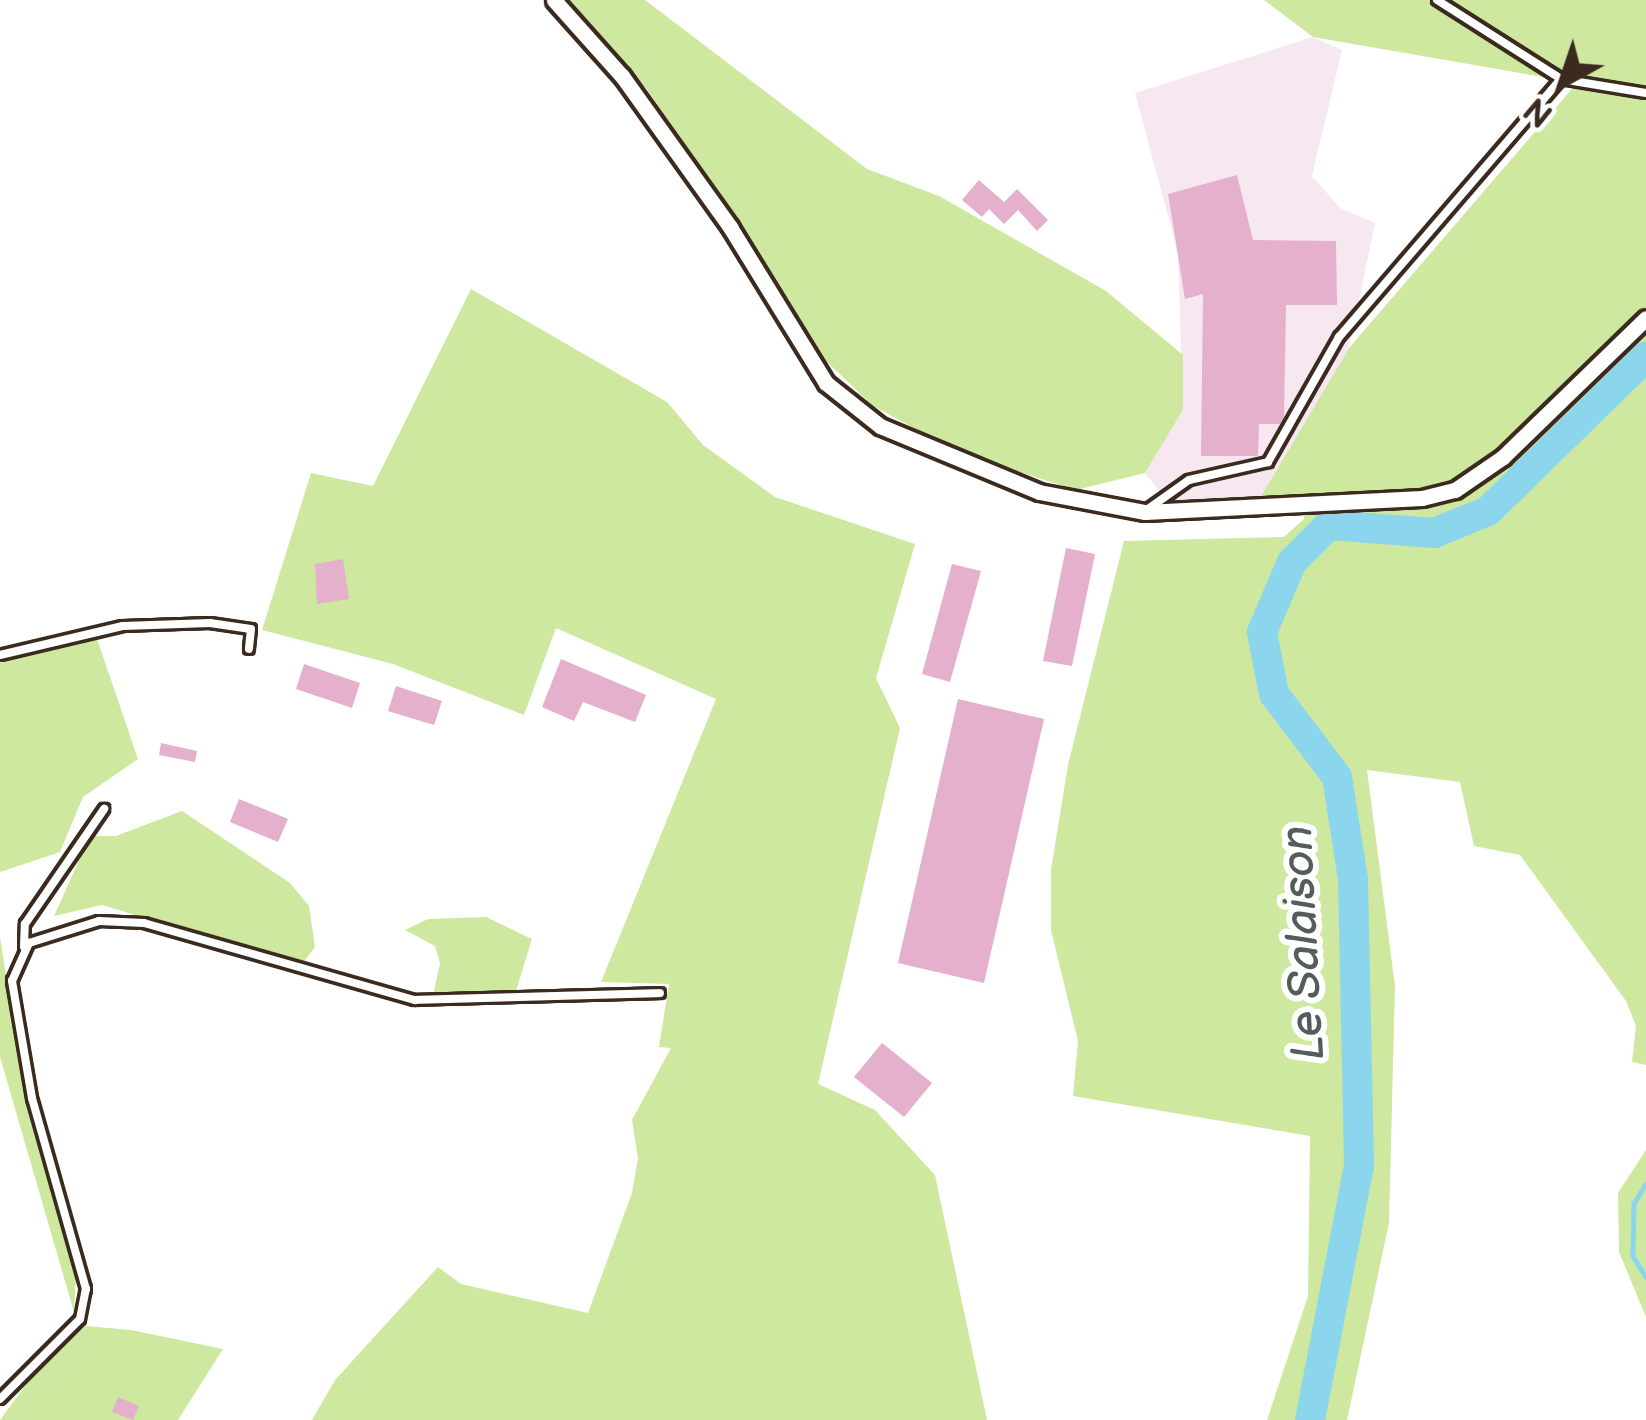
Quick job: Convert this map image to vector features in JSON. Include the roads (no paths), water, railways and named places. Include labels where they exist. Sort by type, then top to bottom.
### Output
[{"type":"street","points":[[554,0],[622,76],[730,226],[826,382],[880,426],[965,467],[1144,512],[1455,490],[1503,457],[1646,318]]},
{"type":"lane","points":[[1437,0],[1561,79],[1646,93]]},
{"type":"lane","points":[[1144,512],[1189,481],[1268,462],[1339,337],[1561,79]]},
{"type":"lane","points":[[0,655],[123,626],[210,622],[251,629],[250,649]]},
{"type":"lane","points":[[0,1399],[80,1319],[86,1289],[32,1098],[12,981],[24,949],[25,924],[104,809]]},
{"type":"lane","points":[[24,949],[50,933],[99,922],[144,923],[415,1000],[660,993]]},
{"type":"waterway","name":"Le Salaison","points":[[1310,1420],[1359,1165],[1353,879],[1337,777],[1274,694],[1262,632],[1292,562],[1329,525],[1434,533],[1488,511],[1646,357]]},
{"type":"waterway","points":[[1646,1184],[1634,1204],[1633,1256],[1646,1277]]}]
